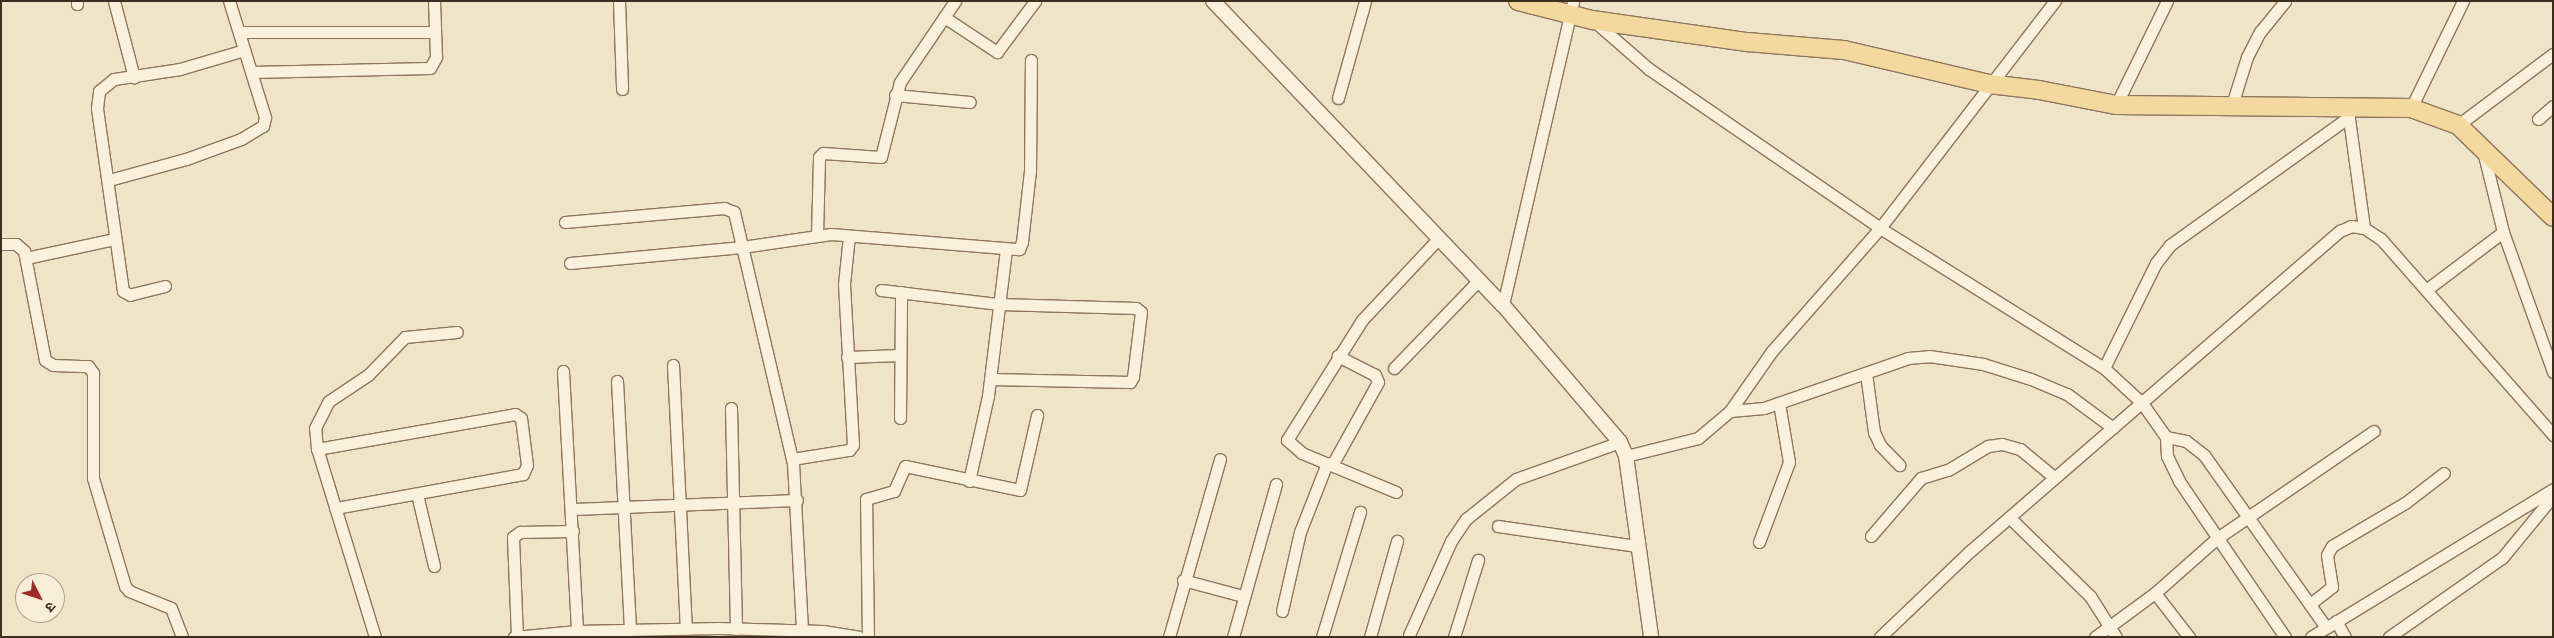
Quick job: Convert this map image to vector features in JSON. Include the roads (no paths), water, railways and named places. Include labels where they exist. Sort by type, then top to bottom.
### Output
[{"type":"main road","points":[[1518,1],[1572,9],[1592,20],[1747,42],[1844,50],[1989,84],[2040,90],[2116,105],[2348,112],[2411,108],[2458,125],[2482,151],[2553,218]]},
{"type":"street","points":[[114,1],[134,77]]},
{"type":"street","points":[[109,180],[186,159],[259,131],[265,117],[229,1]]},
{"type":"street","points":[[251,72],[425,70],[434,64],[434,1]]},
{"type":"street","points":[[619,1],[622,89]]},
{"type":"street","points":[[818,236],[819,157],[823,152],[880,157],[895,95],[908,69],[955,1]]},
{"type":"street","points":[[944,17],[997,52],[1035,1]]},
{"type":"street","points":[[1213,1],[1503,304],[1620,442],[1626,456],[1651,637]]},
{"type":"street","points":[[1338,98],[1365,1]]},
{"type":"street","points":[[1626,456],[1698,438],[1730,411],[1772,351],[1880,228],[1989,84],[2055,1]]},
{"type":"street","points":[[2116,105],[2167,1]]},
{"type":"street","points":[[2231,108],[2247,57],[2260,32],[2285,1]]},
{"type":"street","points":[[2411,108],[2463,1]]},
{"type":"street","points":[[1503,304],[1572,9]]},
{"type":"street","points":[[1592,20],[1649,69],[1880,228],[2104,368],[2142,403],[2166,437],[2167,456],[2179,481],[2216,539],[2284,637]]},
{"type":"street","points":[[238,32],[435,32]]},
{"type":"street","points":[[164,286],[130,295],[123,291],[109,180],[97,108],[99,91],[114,80],[180,69],[244,50]]},
{"type":"street","points":[[2458,125],[2553,54]]},
{"type":"street","points":[[570,263],[742,247],[818,236],[850,236],[1018,250],[1022,242],[1030,171],[1031,60]]},
{"type":"street","points":[[895,95],[970,102]]},
{"type":"street","points":[[2538,119],[2553,106]]},
{"type":"street","points":[[2104,368],[2156,263],[2170,245],[2348,112],[2364,228]]},
{"type":"street","points":[[2482,151],[2503,232],[2553,372]]},
{"type":"street","points":[[565,222],[728,208],[736,216],[792,459],[796,500],[802,631]]},
{"type":"street","points":[[1880,637],[1969,552],[2340,231],[2351,226],[2364,228],[2381,239],[2553,435]]},
{"type":"street","points":[[2426,290],[2503,232]]},
{"type":"street","points":[[792,459],[849,450],[853,445],[844,284],[850,236]]},
{"type":"street","points":[[1396,492],[1302,453],[1287,440],[1362,320],[1439,238]]},
{"type":"street","points":[[26,258],[116,239]]},
{"type":"street","points":[[1,244],[20,245],[26,258],[45,360],[53,365],[88,366],[93,374],[92,478],[125,586],[129,591],[171,608],[182,637]]},
{"type":"street","points":[[969,482],[990,379],[1006,250]]},
{"type":"street","points":[[1394,368],[1479,280]]},
{"type":"street","points":[[881,290],[1000,304],[1136,308],[1142,317],[1133,377],[1130,382],[990,379]]},
{"type":"street","points":[[900,418],[901,292]]},
{"type":"street","points":[[375,637],[316,449],[315,428],[326,405],[368,375],[401,339],[410,336],[457,332]]},
{"type":"street","points":[[847,357],[900,355]]},
{"type":"street","points":[[1282,611],[1300,532],[1329,464],[1378,382],[1376,375],[1338,356]]},
{"type":"street","points":[[1730,411],[1757,410],[1908,358],[1928,356],[1983,364],[2058,390],[2113,428]]},
{"type":"street","points":[[673,365],[682,505],[686,629]]},
{"type":"street","points":[[563,370],[573,509],[577,631]]},
{"type":"street","points":[[1866,373],[1874,432],[1880,446],[1899,465]]},
{"type":"street","points":[[617,381],[621,508],[630,630]]},
{"type":"street","points":[[1759,542],[1789,462],[1779,403]]},
{"type":"street","points":[[731,408],[736,629]]},
{"type":"street","points":[[316,449],[515,414],[521,418],[528,465],[523,474],[335,508]]},
{"type":"street","points":[[868,637],[866,499],[894,491],[904,466],[969,482],[1020,490],[1037,415]]},
{"type":"street","points":[[2095,637],[2155,593],[2216,539],[2374,431]]},
{"type":"street","points":[[2166,437],[2186,441],[2204,455],[2250,516],[2310,604],[2345,637]]},
{"type":"street","points":[[1409,635],[1451,541],[1466,518],[1516,479],[1620,442]]},
{"type":"street","points":[[1871,536],[1921,478],[1948,470],[1988,446],[2002,444],[2020,448],[2055,478]]},
{"type":"street","points":[[1170,637],[1183,580],[1220,459]]},
{"type":"street","points":[[2310,604],[2332,587],[2328,555],[2332,546],[2405,503],[2444,473]]},
{"type":"street","points":[[1232,637],[1276,484]]},
{"type":"street","points":[[2311,637],[2553,489]]},
{"type":"street","points":[[417,494],[434,566]]},
{"type":"street","points":[[2389,637],[2502,558],[2553,496]]},
{"type":"street","points":[[573,509],[796,500]]},
{"type":"street","points":[[1322,637],[1360,512]]},
{"type":"street","points":[[2010,518],[2090,596],[2116,637]]},
{"type":"street","points":[[1498,526],[1638,546]]},
{"type":"street","points":[[574,531],[520,532],[513,537],[516,636],[577,631],[736,629],[802,631],[859,637]]},
{"type":"street","points":[[1370,637],[1397,541]]},
{"type":"street","points":[[1454,637],[1478,560]]},
{"type":"street","points":[[1183,580],[1243,596]]},
{"type":"street","points":[[2155,593],[2189,637]]}]
